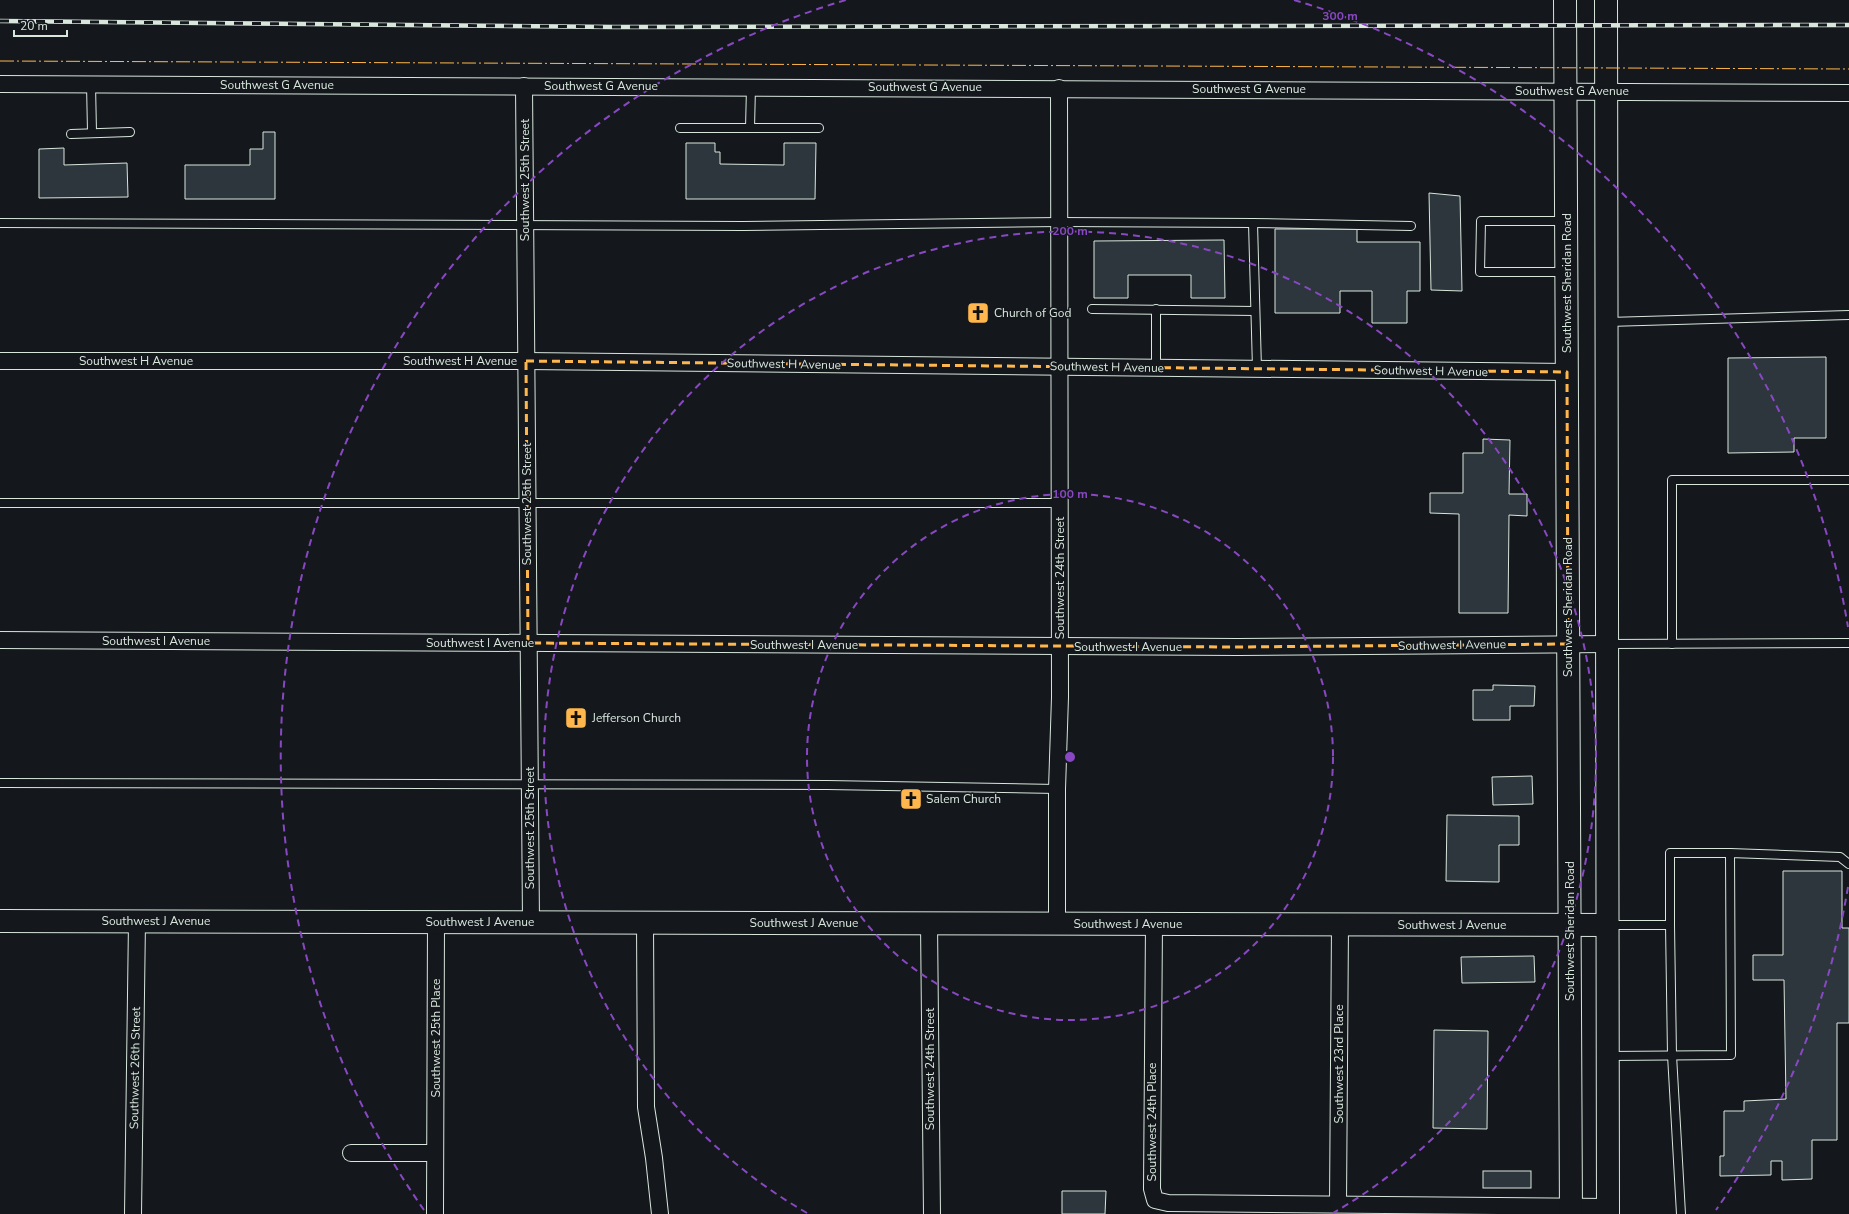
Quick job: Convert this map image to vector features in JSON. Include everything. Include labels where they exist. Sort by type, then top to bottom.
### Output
[{"type":"main road","name":"Southwest Sheridan Road","points":[[1565,0],[1571,1210]]},
{"type":"main road","points":[[1606,0],[1609,1056],[1608,1211]]},
{"type":"main road","name":"Southwest J Avenue","points":[[0,921],[1608,926]]},
{"type":"street","name":"Southwest G Avenue","points":[[0,84],[1849,93]]},
{"type":"street","name":"Southwest 25th Street","points":[[524,86],[531,922]]},
{"type":"street","name":"Southwest 24th Street","points":[[1057,924],[1056,789],[1060,697],[1059,88]]},
{"type":"street","name":"Southwest H Avenue","points":[[0,361],[526,361],[1567,372]]},
{"type":"street","name":"Southwest I Avenue","points":[[0,640],[1246,647],[1607,644]]},
{"type":"street","name":"Southwest 26th Street","points":[[133,1214],[137,921]]},
{"type":"street","name":"Southwest 25th Place","points":[[435,1214],[436,922]]},
{"type":"street","points":[[645,923],[646,1107],[654,1158],[660,1214]]},
{"type":"street","name":"Southwest 24th Street","points":[[929,924],[932,1214]]},
{"type":"street","name":"Southwest 24th Place","points":[[1154,924],[1152,1189],[1156,1200],[1168,1208],[1322,1209],[1338,1204],[1608,1211]]},
{"type":"street","name":"Southwest 23rd Place","points":[[1338,1204],[1340,925]]},
{"type":"street","points":[[351,1153],[435,1153]]},
{"type":"lane","points":[[91,84],[92,132]]},
{"type":"lane","points":[[750,128],[751,87]]},
{"type":"lane","points":[[680,128],[819,128]]},
{"type":"lane","points":[[71,134],[92,132],[130,132]]},
{"type":"lane","points":[[1566,221],[1481,221],[1480,272],[1566,272]]},
{"type":"lane","points":[[0,223],[742,226],[1059,222],[1254,223],[1411,226]]},
{"type":"lane","points":[[1254,223],[1257,369]]},
{"type":"lane","points":[[1092,309],[1255,311]]},
{"type":"lane","points":[[1156,309],[1156,367]]},
{"type":"lane","points":[[1607,322],[1849,315]]},
{"type":"lane","points":[[1672,644],[1672,480],[1849,480]]},
{"type":"lane","points":[[0,503],[1060,503]]},
{"type":"lane","points":[[1607,644],[1849,643]]},
{"type":"lane","points":[[0,783],[827,785],[1056,789]]},
{"type":"lane","points":[[1681,1214],[1672,1055],[1670,853],[1730,853],[1840,857],[1849,864]]},
{"type":"lane","points":[[1609,1056],[1731,1055],[1730,853]]},
{"type":"lane","points":[[1608,926],[1670,925]]},
{"type":"highlighted area","points":[[526,361],[1567,372],[1568,644],[1238,647],[528,643]]},
{"type":"building","points":[[263,132],[275,132],[275,199],[185,199],[185,165],[250,165],[250,149],[263,149]]},
{"type":"building","points":[[686,143],[715,143],[715,152],[720,152],[720,164],[784,165],[784,143],[816,143],[815,199],[686,199]]},
{"type":"building","points":[[64,148],[64,165],[127,163],[128,197],[39,198],[39,149]]},
{"type":"building","points":[[1429,193],[1460,196],[1462,291],[1431,290]]},
{"type":"building","points":[[1275,229],[1357,229],[1357,242],[1420,242],[1420,291],[1407,291],[1407,323],[1372,323],[1372,291],[1340,291],[1340,313],[1275,313]]},
{"type":"building","points":[[1224,240],[1225,298],[1191,298],[1191,275],[1128,275],[1128,298],[1094,298],[1094,241]]},
{"type":"building","points":[[1826,357],[1826,438],[1794,438],[1794,452],[1728,453],[1728,358]]},
{"type":"building","points":[[1483,439],[1510,440],[1509,494],[1527,494],[1527,516],[1509,515],[1508,613],[1459,613],[1459,514],[1430,513],[1430,493],[1463,493],[1463,453],[1483,453]]},
{"type":"building","points":[[1493,685],[1535,686],[1534,706],[1510,706],[1510,720],[1473,720],[1473,690],[1493,690]]},
{"type":"building","points":[[1532,776],[1533,804],[1493,805],[1492,777]]},
{"type":"building","points":[[1447,815],[1519,816],[1519,845],[1499,845],[1499,882],[1446,881]]},
{"type":"building","points":[[1783,871],[1842,871],[1842,928],[1849,928],[1849,1023],[1837,1023],[1837,1140],[1812,1140],[1812,1179],[1782,1180],[1782,1161],[1771,1161],[1771,1175],[1720,1176],[1720,1156],[1724,1156],[1724,1111],[1744,1111],[1744,1101],[1786,1099],[1784,980],[1753,980],[1753,955],[1783,955]]},
{"type":"building","points":[[1534,956],[1535,982],[1462,983],[1461,957]]},
{"type":"building","points":[[1434,1030],[1488,1031],[1487,1129],[1433,1128]]},
{"type":"building","points":[[1483,1171],[1531,1171],[1531,1188],[1483,1188]]},
{"type":"building","points":[[1062,1191],[1106,1191],[1105,1214],[1062,1214]]},
{"type":"railway","points":[[0,21],[615,27],[1849,25]]},
{"type":"power","points":[[0,61],[1849,69]]},
{"type":"place","name":"Church of God","points":[[978,313]]},
{"type":"place","name":"Jefferson Church","points":[[576,718]]},
{"type":"place","name":"Salem Church","points":[[911,799]]}]
